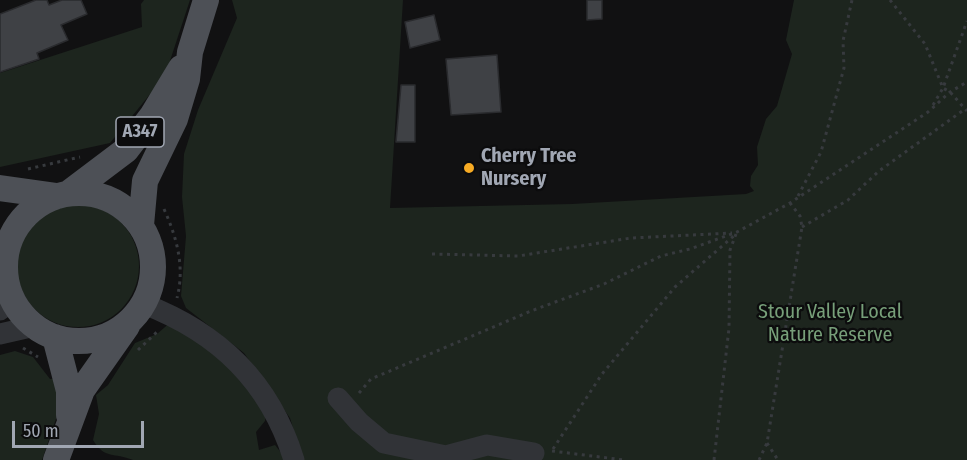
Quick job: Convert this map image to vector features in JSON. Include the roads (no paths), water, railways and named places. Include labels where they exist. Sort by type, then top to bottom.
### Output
[{"type":"main road","name":"A347","points":[[141,225],[143,190],[175,119],[187,78],[190,52],[206,0]]},
{"type":"main road","name":"A347","points":[[63,195],[126,150],[152,116],[190,52]]},
{"type":"main road","points":[[0,189],[63,195],[90,193],[110,199],[127,210],[141,225],[150,244],[154,264],[152,285],[137,313],[82,390],[68,421],[56,460]]},
{"type":"main road","points":[[63,195],[28,213],[13,234],[6,258],[5,296],[45,332],[75,341],[95,339],[114,333],[137,313]]},
{"type":"main road","points":[[45,332],[69,391],[68,421]]},
{"type":"street","points":[[137,313],[170,315],[220,345],[249,375],[285,430],[294,460]]},
{"type":"street","points":[[8,340],[45,332]]},
{"type":"street","points":[[342,403],[384,443],[446,456],[487,445],[534,453]]},
{"type":"place","name":"Cherry Tree Nursery","points":[[469,168]]},
{"type":"park label","name":"Stour Valley Local Nature Reserve","points":[[830,324]]}]
